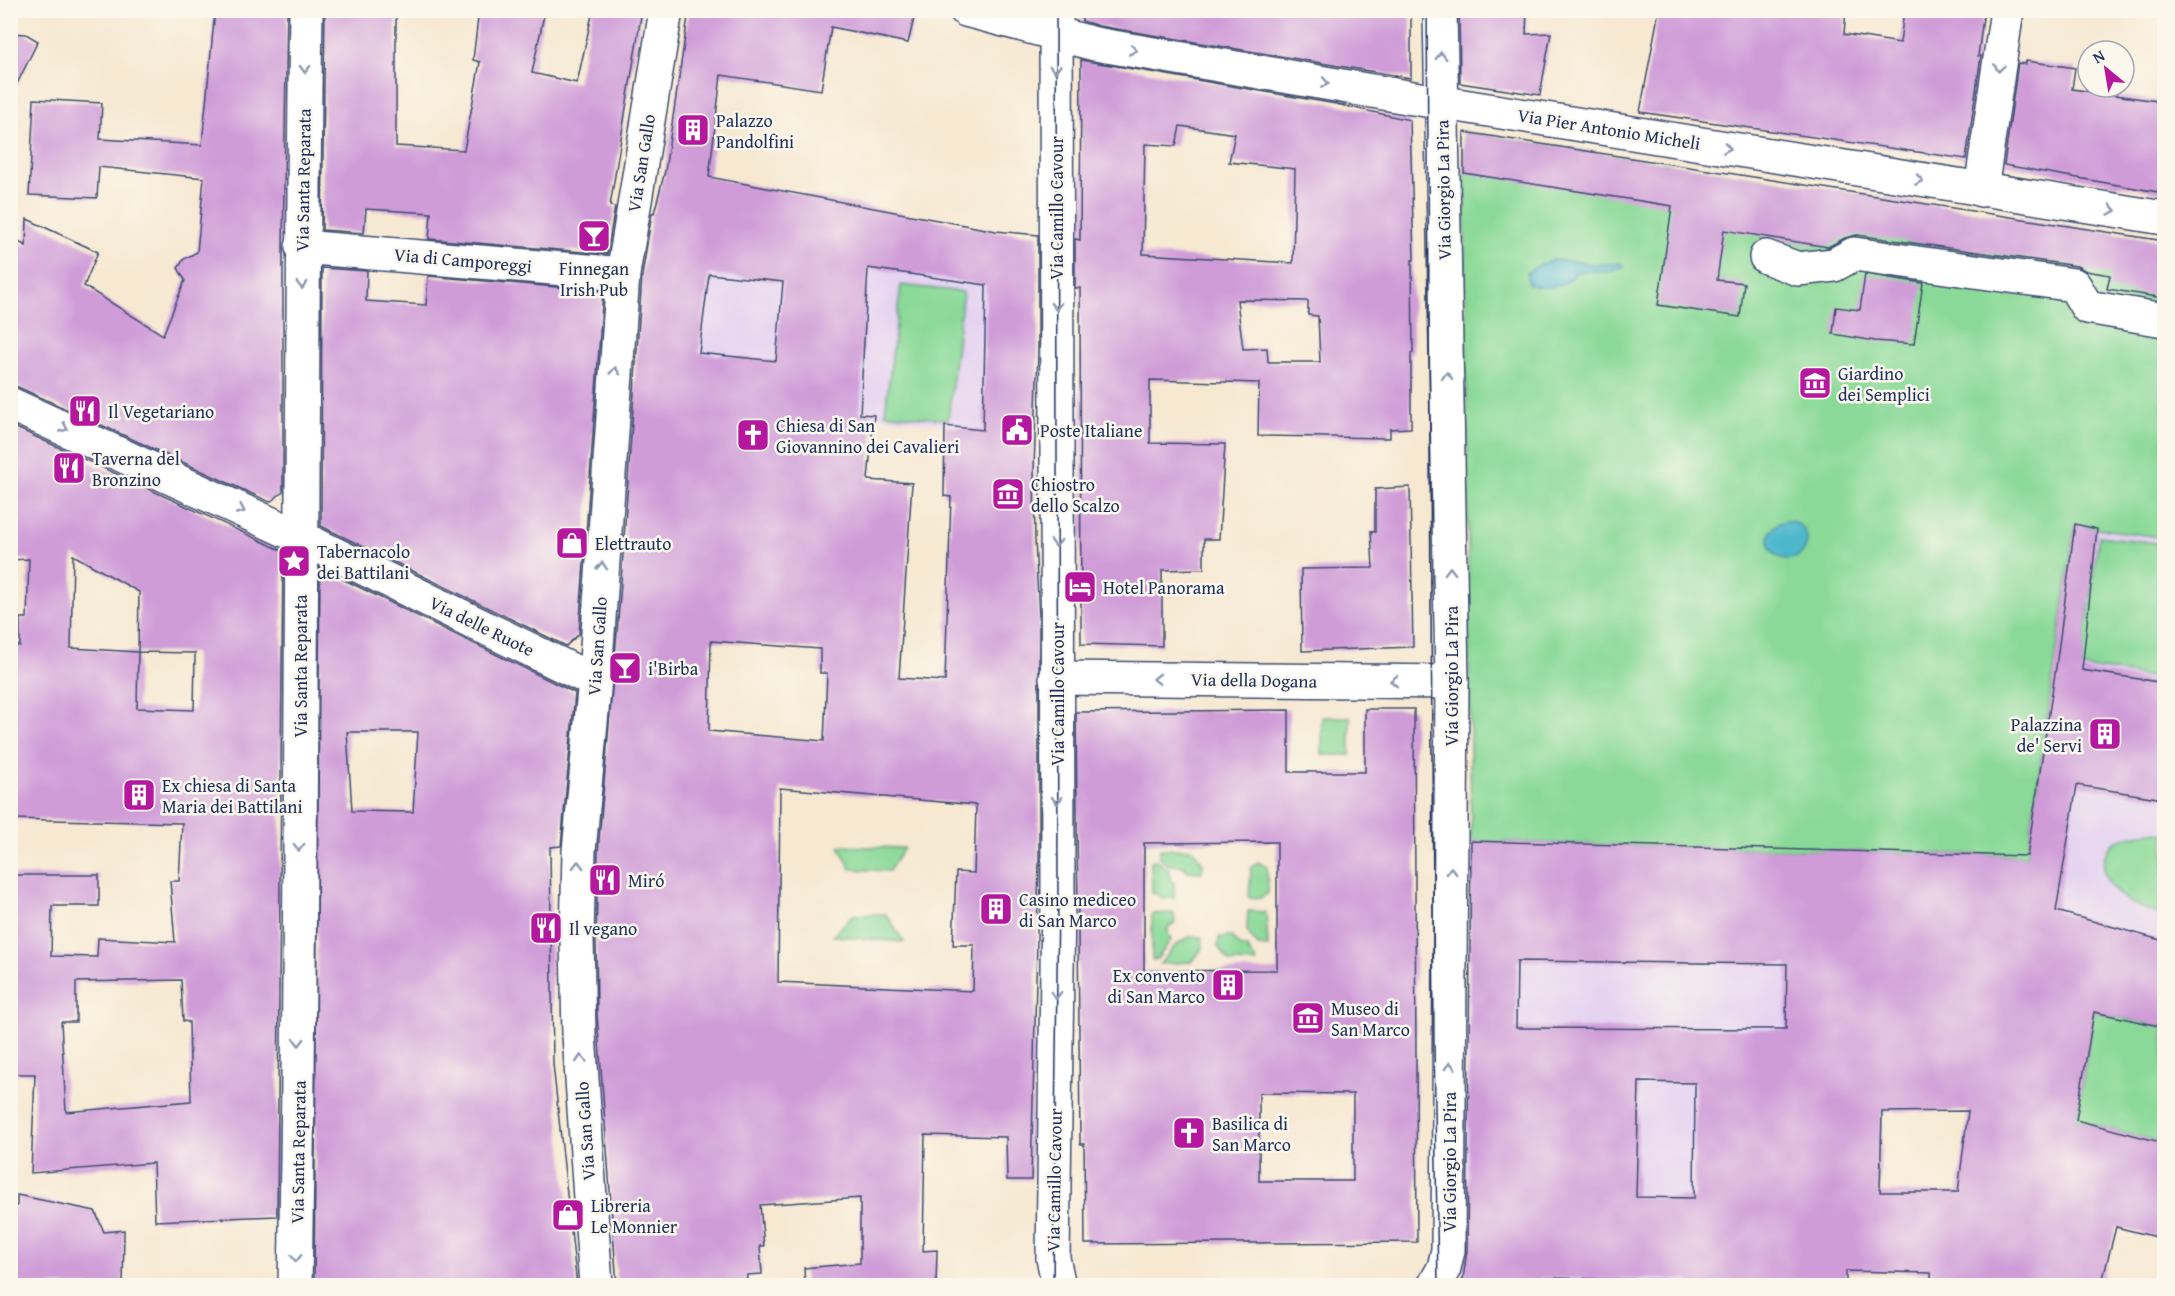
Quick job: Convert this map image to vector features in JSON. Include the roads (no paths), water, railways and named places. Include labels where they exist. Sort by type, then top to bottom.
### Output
[{"type":"street","name":"Via Santa Reparata","points":[[295,1286],[299,1105],[300,537],[306,10]]},
{"type":"street","name":"Via San Gallo","points":[[596,1286],[579,1035],[576,939],[579,851],[594,681],[623,274],[666,10]]},
{"type":"street","name":"Via Pier Antonio Micheli","points":[[966,10],[1056,22],[1095,44],[2164,218]]},
{"type":"street","name":"Via Giorgio La Pira","points":[[1434,1286],[1444,1268],[1448,1250],[1452,682],[1440,10]]},
{"type":"street","points":[[1981,190],[2007,10]]},
{"type":"street","name":"Via Camillo Cavour","points":[[1056,22],[1058,900],[1053,1258],[1057,1278]]},
{"type":"street","name":"Via di Camporeggi","points":[[302,247],[623,274]]},
{"type":"street","points":[[1766,257],[1798,269],[1834,265],[1854,254],[2074,285],[2087,307],[2164,320]]},
{"type":"street","name":"Via delle Ruote","points":[[10,404],[300,537],[594,681]]},
{"type":"street","name":"Via della Dogana","points":[[1056,678],[1452,682]]},
{"type":"water","points":[[1553,260],[1620,263],[1624,267],[1605,272],[1576,272],[1567,282],[1555,287],[1528,284],[1527,273]]},
{"type":"water","points":[[1788,521],[1795,522],[1801,527],[1806,533],[1806,547],[1801,553],[1795,558],[1788,559],[1781,558],[1775,553],[1770,547],[1769,540],[1770,533],[1775,527],[1781,522]]},
{"type":"tram line","points":[[1053,1286],[1058,899],[1056,10]]},
{"type":"tram line","points":[[1427,10],[1434,1045],[1438,1286]]},
{"type":"place","name":"Palazzo Pandolfini","points":[[693,130]]},
{"type":"place","name":"Finnegan Irish Pub","points":[[594,236]]},
{"type":"place","name":"Giardino dei Semplici","points":[[1815,383]]},
{"type":"place","name":"Il Vegetariano","points":[[85,411]]},
{"type":"place","name":"Poste Italiane","points":[[1017,430]]},
{"type":"place","name":"Chiesa di San Giovannino dei Cavalieri","points":[[753,435]]},
{"type":"place","name":"Taverna del Bronzino","points":[[69,468]]},
{"type":"place","name":"Chiostro dello Scalzo","points":[[1008,494]]},
{"type":"place","name":"Elettrauto","points":[[572,543]]},
{"type":"place","name":"Tabernacolo dei Battilani","points":[[294,561]]},
{"type":"place","name":"Hotel Panorama","points":[[1080,587]]},
{"type":"place","name":"i'Birba","points":[[625,668]]},
{"type":"place","name":"Palazzina de' Servi","points":[[2105,734]]},
{"type":"place","name":"Ex chiesa di Santa Maria dei Battilani","points":[[139,795]]},
{"type":"place","name":"Miró","points":[[605,880]]},
{"type":"place","name":"Casino mediceo di San Marco","points":[[996,909]]},
{"type":"place","name":"Il vegano","points":[[546,928]]},
{"type":"place","name":"Ex convento di San Marco","points":[[1228,985]]},
{"type":"place","name":"Museo di San Marco","points":[[1308,1018]]},
{"type":"place","name":"Basilica di San Marco","points":[[1189,1133]]},
{"type":"place","name":"Libreria Le Monnier","points":[[568,1215]]}]
